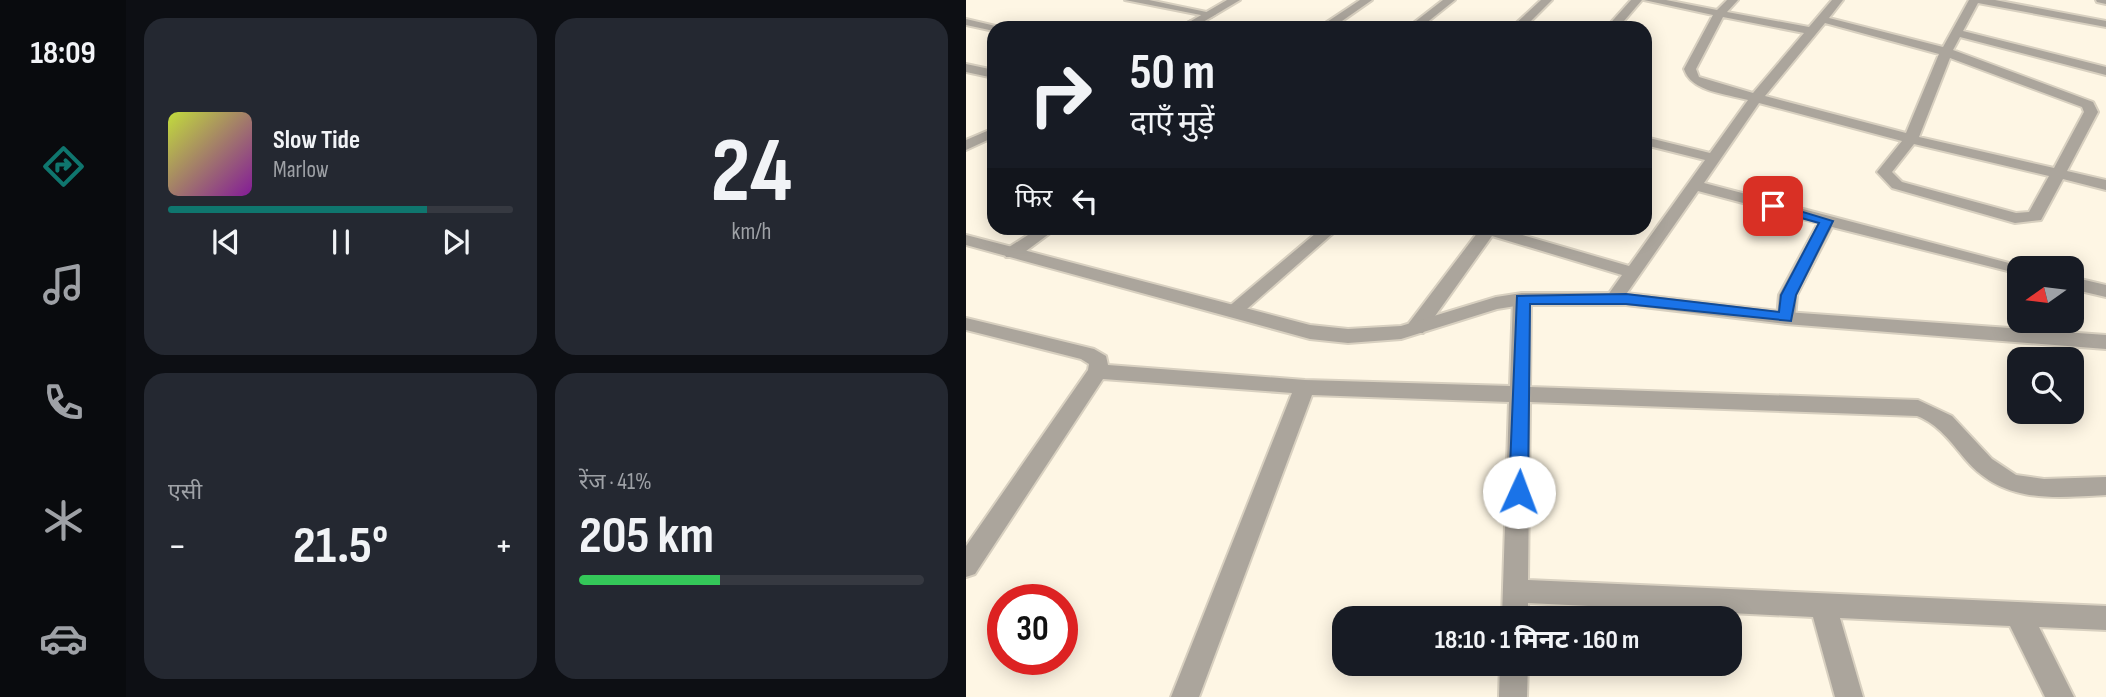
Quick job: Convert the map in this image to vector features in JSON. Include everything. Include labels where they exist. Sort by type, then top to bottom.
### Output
[{"type":"street","points":[[1130,0],[1211,14]]},
{"type":"street","points":[[1198,21],[1236,0]]},
{"type":"street","points":[[1335,21],[1367,0]]},
{"type":"street","points":[[1422,21],[1450,0]]},
{"type":"street","points":[[1524,21],[1547,0]]},
{"type":"street","points":[[1618,21],[1637,0]]},
{"type":"street","points":[[1649,0],[1817,25],[1946,52],[2081,101],[2091,108],[2035,217],[2015,218],[1891,181],[1884,172],[1885,168],[1911,139],[1946,52],[1976,0],[2105,20]]},
{"type":"street","points":[[1733,0],[1721,12],[1690,73],[1701,83],[1911,139],[2106,185]]},
{"type":"street","points":[[1614,299],[1756,98],[1838,0]]},
{"type":"street","points":[[2101,0],[2106,1]]},
{"type":"street","points":[[966,22],[987,26]]},
{"type":"street","points":[[1956,33],[2106,71]]},
{"type":"street","points":[[966,68],[987,72]]},
{"type":"street","points":[[966,146],[987,136]]},
{"type":"street","points":[[1652,143],[1713,158]]},
{"type":"street","points":[[1693,185],[2007,266]]},
{"type":"street","points":[[1786,318],[1788,295],[1827,221]]},
{"type":"street","points":[[1012,253],[1039,235]]},
{"type":"street","points":[[1233,312],[1323,235]]},
{"type":"street","points":[[1416,328],[1482,235]]},
{"type":"street","points":[[1510,235],[1632,272]]},
{"type":"street","points":[[966,240],[1310,332],[1348,336],[1401,332],[1496,303],[1522,299],[1614,299],[1786,318],[2106,342]]},
{"type":"street","points":[[2084,285],[2106,291]]},
{"type":"street","points":[[1515,606],[1522,299]]},
{"type":"street","points":[[966,324],[1087,354],[1099,361],[1098,371],[966,566]]},
{"type":"street","points":[[1098,371],[1305,387],[1918,408],[1940,416],[1994,473],[2008,482],[2045,488],[2106,486]]},
{"type":"street","points":[[1185,697],[1305,387]]},
{"type":"street","points":[[1516,591],[2106,618]]},
{"type":"street","points":[[1823,605],[1849,697]]},
{"type":"street","points":[[2018,614],[2060,697]]},
{"type":"street","points":[[1513,697],[1514,676]]},
{"type":"route","points":[[1519,492],[1522,299],[1626,299],[1786,318],[1788,295],[1827,221],[1773,206]]}]
